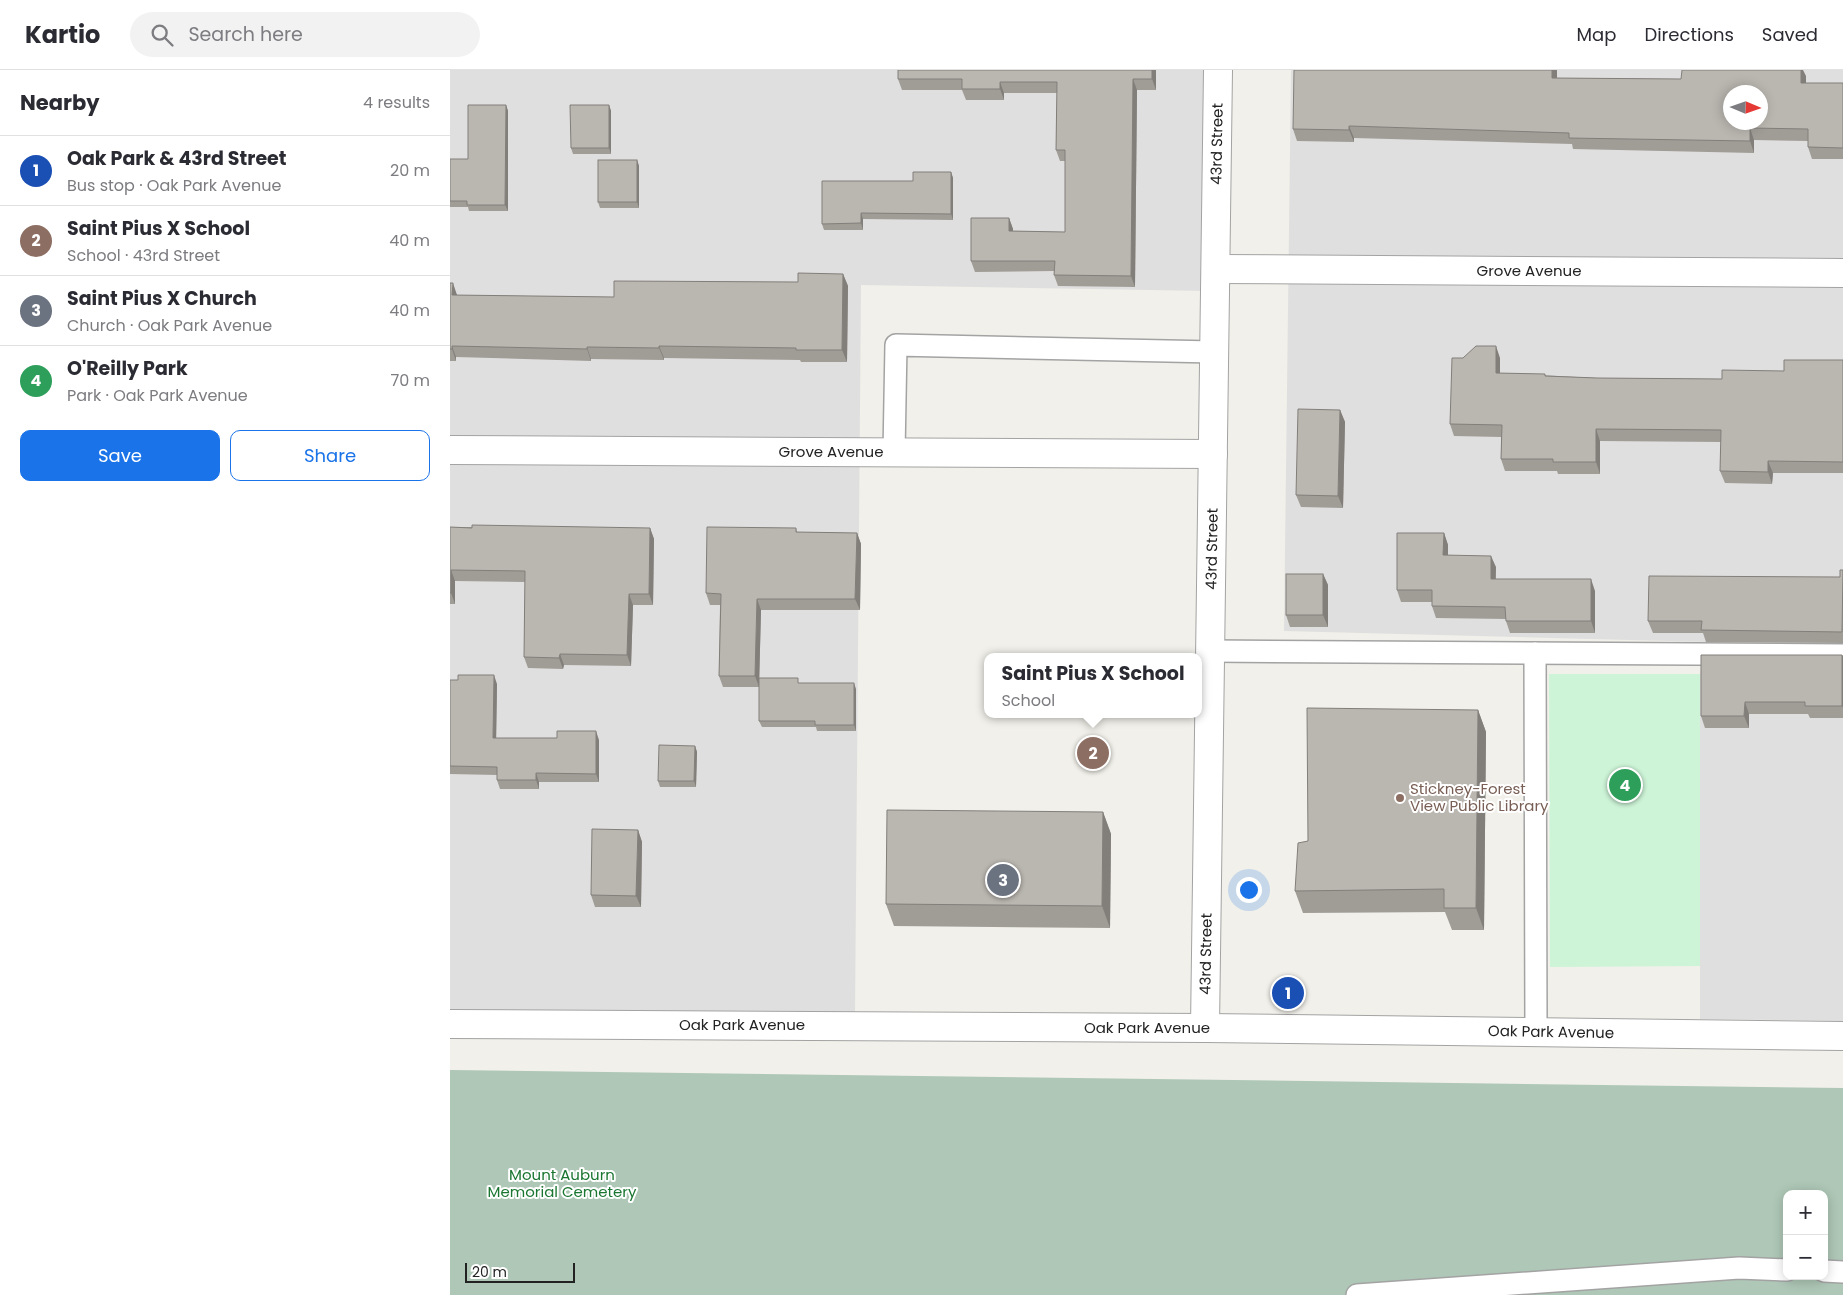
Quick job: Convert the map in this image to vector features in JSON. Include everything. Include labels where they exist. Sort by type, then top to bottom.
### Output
[{"type":"street","name":"43rd Street","points":[[1204,1028],[1218,70]]},
{"type":"street","name":"Grove Avenue","points":[[1216,269],[1843,273]]},
{"type":"street","name":"Grove Avenue","points":[[450,450],[1213,454]]},
{"type":"street","name":"Oak Park Avenue","points":[[450,1024],[1204,1028],[1843,1036]]},
{"type":"lane","points":[[894,452],[896,345],[1214,352]]},
{"type":"lane","points":[[1210,652],[1843,655]]},
{"type":"lane","points":[[1535,653],[1536,1032]]},
{"type":"lane","points":[[1357,1295],[1739,1268],[1783,1270]]},
{"type":"lane","points":[[1828,1271],[1843,1272]]},
{"type":"shaded area","points":[[450,70],[1210,70],[1208,291],[861,285],[855,1016],[450,1012]]},
{"type":"shaded area","points":[[1291,70],[1843,70],[1843,1021],[1700,1019],[1700,674],[1706,642],[1284,631]]},
{"type":"green space","points":[[1549,674],[1700,674],[1700,966],[1550,967]]},
{"type":"green space","name":"Mount Auburn Memorial Cemetery","points":[[450,1070],[1843,1088],[1843,1295],[450,1295]]},
{"type":"building","points":[[898,70],[1152,70],[1152,79],[1133,79],[1131,276],[1054,275],[1055,261],[971,261],[971,218],[1009,218],[1009,231],[1065,232],[1065,150],[1056,150],[1057,82],[1000,82],[1000,89],[962,89],[962,79],[898,79]]},
{"type":"building","points":[[1294,70],[1552,70],[1552,78],[1681,79],[1682,70],[1801,70],[1801,83],[1843,83],[1843,148],[1808,147],[1808,129],[1768,128],[1768,85],[1723,85],[1723,130],[1750,130],[1750,141],[1569,138],[1569,133],[1349,126],[1349,130],[1293,129]]},
{"type":"building","points":[[468,105],[506,105],[505,205],[467,205],[467,201],[450,201],[450,159],[468,159]]},
{"type":"building","points":[[570,105],[609,105],[609,148],[571,148]]},
{"type":"building","points":[[598,160],[637,160],[637,202],[598,202]]},
{"type":"building","points":[[913,172],[951,172],[951,214],[861,213],[861,223],[822,224],[822,181],[913,181]]},
{"type":"building","points":[[798,273],[843,274],[842,350],[659,346],[659,348],[587,347],[587,349],[452,346],[452,349],[450,349],[450,283],[453,283],[452,295],[614,297],[614,281],[798,282]]},
{"type":"building","points":[[1476,346],[1496,346],[1496,373],[1597,378],[1722,379],[1722,370],[1784,371],[1784,360],[1843,360],[1843,462],[1768,461],[1768,472],[1720,471],[1721,430],[1596,429],[1596,462],[1553,462],[1553,459],[1501,459],[1502,425],[1450,424],[1452,358],[1463,358]]},
{"type":"building","points":[[1298,409],[1340,410],[1338,496],[1296,495]]},
{"type":"building","points":[[472,525],[650,528],[649,594],[629,594],[627,655],[560,654],[559,658],[524,657],[525,571],[451,570],[450,593],[450,527],[472,528]]},
{"type":"building","points":[[707,527],[796,528],[796,532],[857,533],[855,599],[757,599],[755,676],[719,676],[721,594],[706,593]]},
{"type":"building","points":[[1397,533],[1444,533],[1443,555],[1491,556],[1491,579],[1591,579],[1591,621],[1506,621],[1505,607],[1432,606],[1432,590],[1397,590]]},
{"type":"building","points":[[1840,570],[1843,570],[1842,632],[1701,630],[1702,621],[1648,621],[1649,576],[1840,577]]},
{"type":"building","points":[[1286,574],[1323,574],[1323,615],[1286,615]]},
{"type":"building","points":[[1701,655],[1842,655],[1842,706],[1805,706],[1805,702],[1745,702],[1744,716],[1701,716]]},
{"type":"building","points":[[458,675],[494,675],[493,738],[557,738],[557,731],[596,731],[596,774],[536,773],[536,780],[497,780],[497,767],[450,766],[450,680],[458,680]]},
{"type":"building","points":[[759,678],[798,678],[798,683],[854,683],[854,725],[815,725],[815,721],[759,721]]},
{"type":"building","name":"Stickney-Forest View Public Library","points":[[1307,708],[1478,710],[1476,908],[1444,908],[1444,889],[1295,891],[1298,843],[1308,841]]},
{"type":"building","points":[[659,745],[695,746],[694,781],[658,781]]},
{"type":"building","points":[[887,810],[1103,812],[1102,906],[886,904]]},
{"type":"building","points":[[592,829],[638,830],[636,896],[591,895]]},
{"type":"place","name":"Saint Pius X School","points":[[1093,753]]},
{"type":"place","name":"O'Reilly Park","points":[[1625,785]]},
{"type":"place","name":"Stickney-Forest View Public Library","points":[[1400,798]]},
{"type":"place","name":"Saint Pius X Church","points":[[1003,880]]},
{"type":"place","name":"Oak Park & 43rd Street","points":[[1288,993]]}]
